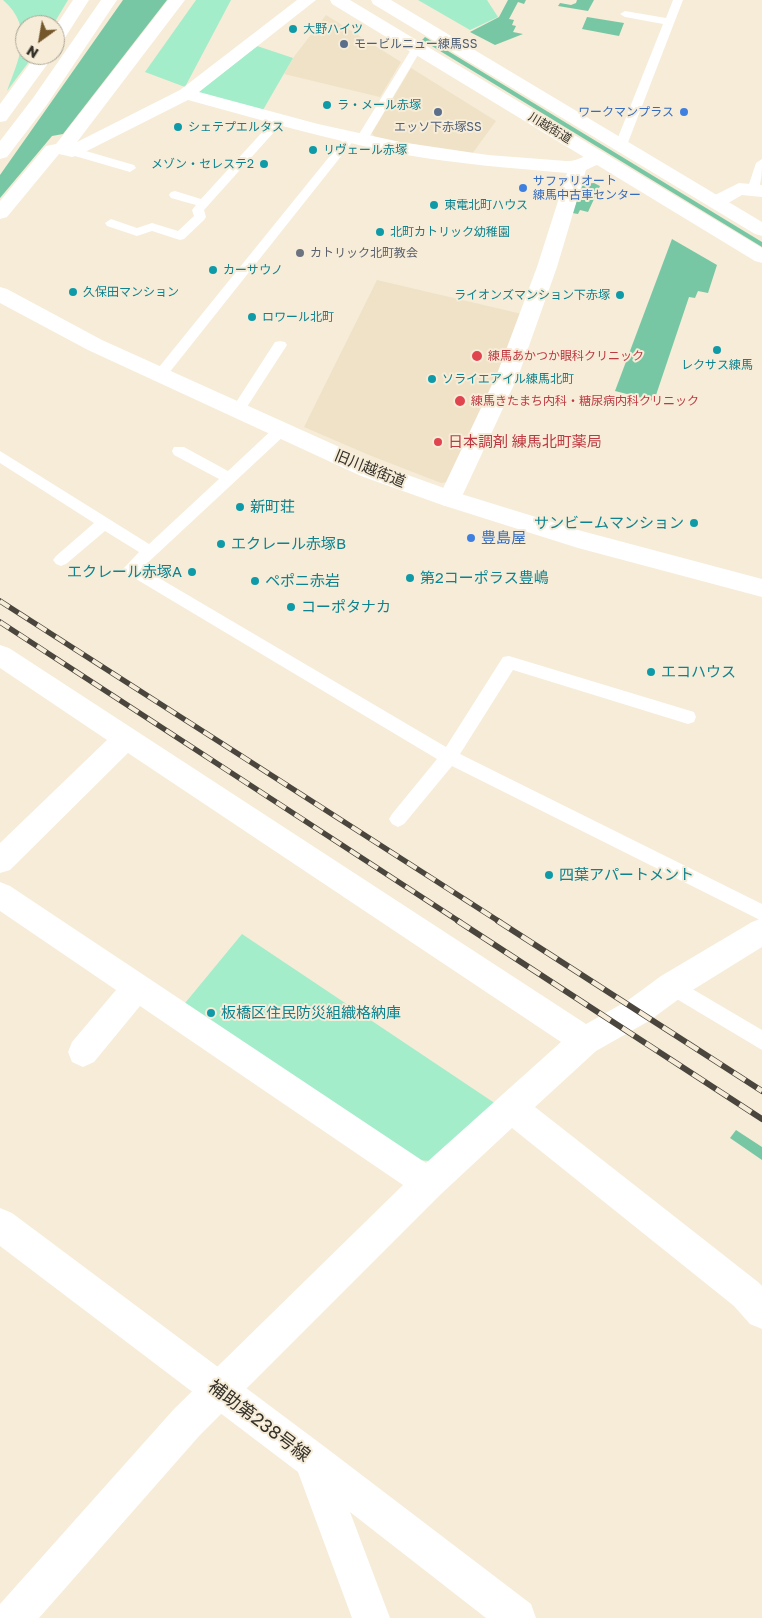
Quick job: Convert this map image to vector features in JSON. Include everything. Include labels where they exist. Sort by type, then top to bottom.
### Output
[{"type":"main road","points":[[65,25],[81,0]]},
{"type":"main road","points":[[0,153],[40,102],[110,0]]},
{"type":"main road","points":[[67,149],[177,0]]},
{"type":"main road","points":[[0,213],[53,150],[67,149],[186,94],[308,0]]},
{"type":"main road","name":"川越街道","points":[[338,0],[762,257]]},
{"type":"main road","name":"川越街道","points":[[379,0],[762,230]]},
{"type":"main road","points":[[0,117],[38,65]]},
{"type":"main road","points":[[186,94],[356,139],[437,155],[578,167],[598,157]]},
{"type":"main road","points":[[450,500],[508,374],[547,267],[578,167]]},
{"type":"main road","points":[[716,202],[739,189],[757,190]]},
{"type":"main road","name":"旧川越街道","points":[[0,294],[95,345],[370,470],[450,500],[578,539],[762,588]]},
{"type":"main road","points":[[0,655],[584,1041]]},
{"type":"main road","points":[[0,861],[126,738]]},
{"type":"main road","points":[[0,895],[428,1183]]},
{"type":"main road","points":[[13,1618],[187,1422],[428,1183],[584,1041],[638,1011],[672,986],[762,931]]},
{"type":"main road","points":[[83,1052],[137,987]]},
{"type":"main road","points":[[511,1108],[746,1294],[762,1312]]},
{"type":"main road","name":"補助第238号線","points":[[0,1225],[312,1460],[517,1618]]},
{"type":"main road","points":[[312,1460],[371,1618]]},
{"type":"lane","points":[[621,145],[678,0]]},
{"type":"lane","points":[[625,14],[670,22]]},
{"type":"lane","points":[[160,375],[356,139],[418,48]]},
{"type":"lane","points":[[112,223],[137,232],[152,227],[180,236],[200,216],[198,210],[280,119]]},
{"type":"lane","points":[[67,149],[130,168]]},
{"type":"lane","points":[[757,190],[762,163]]},
{"type":"lane","points":[[175,195],[204,204]]},
{"type":"lane","points":[[238,410],[280,345]]},
{"type":"lane","points":[[280,430],[131,569],[449,757],[762,913]]},
{"type":"lane","points":[[179,451],[229,478]]},
{"type":"lane","points":[[0,456],[150,552]]},
{"type":"lane","points":[[62,560],[105,522]]},
{"type":"lane","points":[[398,820],[449,757],[495,687],[509,662],[688,718]]},
{"type":"lane","points":[[672,986],[762,1040]]},
{"type":"shaded area","points":[[326,15],[401,62],[380,97],[284,74],[293,58]]},
{"type":"shaded area","points":[[411,68],[496,121],[472,154],[375,138],[372,133]]},
{"type":"shaded area","points":[[377,280],[522,314],[454,481],[441,483],[304,427]]},
{"type":"green space","points":[[3,0],[68,0],[59,15],[15,15]]},
{"type":"green space","points":[[123,0],[167,0],[63,134],[52,136],[0,198],[0,175]]},
{"type":"green space","points":[[196,0],[231,0],[185,87],[145,72]]},
{"type":"green space","points":[[418,0],[487,0],[498,17],[470,30]]},
{"type":"green space","points":[[508,0],[526,0],[524,4],[518,2],[509,19],[514,20],[512,25],[516,26],[513,32],[523,34],[495,45],[470,32],[499,17]]},
{"type":"green space","points":[[577,0],[594,0],[588,11],[558,6],[560,3],[571,5],[576,3]]},
{"type":"green space","points":[[587,17],[624,23],[619,36],[582,29]]},
{"type":"green space","points":[[425,37],[762,242],[762,247],[422,40]]},
{"type":"green space","points":[[257,46],[293,58],[263,110],[197,93]]},
{"type":"green space","points":[[16,65],[26,65],[7,91]]},
{"type":"green space","points":[[594,183],[600,186],[588,212],[580,210],[578,214],[572,213],[583,184]]},
{"type":"green space","points":[[672,239],[717,265],[708,293],[698,291],[695,298],[689,297],[654,401],[615,391]]},
{"type":"green space","points":[[242,934],[499,1106],[430,1161],[404,1159],[181,1008]]},
{"type":"green space","points":[[736,1130],[762,1147],[762,1160],[730,1138]]},
{"type":"railway","points":[[0,601],[500,922]]},
{"type":"railway","points":[[0,622],[460,922]]},
{"type":"railway","points":[[458,921],[762,1119]]},
{"type":"railway","points":[[498,921],[762,1091]]},
{"type":"place","name":"大野ハイツ","points":[[293,29]]},
{"type":"place","name":"モービルニュー練馬SS","points":[[344,44]]},
{"type":"place","name":"ラ・メール赤塚","points":[[327,105]]},
{"type":"place","name":"エッソ下赤塚SS","points":[[438,112]]},
{"type":"place","name":"ワークマンプラス","points":[[684,112]]},
{"type":"place","name":"シェテプエルタス","points":[[178,127]]},
{"type":"place","name":"リヴェール赤塚","points":[[313,150]]},
{"type":"place","name":"メゾン・セレステ2","points":[[264,164]]},
{"type":"place","name":"サファリオート 練馬中古車センター","points":[[523,188]]},
{"type":"place","name":"東電北町ハウス","points":[[434,205]]},
{"type":"place","name":"北町カトリック幼稚園","points":[[380,232]]},
{"type":"place","name":"カトリック北町教会","points":[[300,253]]},
{"type":"place","name":"カーサウノ","points":[[213,270]]},
{"type":"place","name":"久保田マンション","points":[[73,292]]},
{"type":"place","name":"ライオンズマンション下赤塚","points":[[620,295]]},
{"type":"place","name":"ロワール北町","points":[[252,317]]},
{"type":"place","name":"レクサス練馬","points":[[717,350]]},
{"type":"place","name":"練馬あかつか眼科クリニック","points":[[477,356]]},
{"type":"place","name":"ソライエアイル練馬北町","points":[[432,379]]},
{"type":"place","name":"練馬きたまち内科・糖尿病内科クリニック","points":[[460,401]]},
{"type":"place","name":"日本調剤 練馬北町薬局","points":[[438,442]]},
{"type":"place","name":"新町荘","points":[[240,507]]},
{"type":"place","name":"サンビームマンション","points":[[694,523]]},
{"type":"place","name":"豊島屋","points":[[471,538]]},
{"type":"place","name":"エクレール赤塚B","points":[[221,544]]},
{"type":"place","name":"エクレール赤塚A","points":[[192,572]]},
{"type":"place","name":"第2コーポラス豊嶋","points":[[410,578]]},
{"type":"place","name":"ペポニ赤岩","points":[[255,581]]},
{"type":"place","name":"コーポタナカ","points":[[291,607]]},
{"type":"place","name":"エコハウス","points":[[651,672]]},
{"type":"place","name":"四葉アパートメント","points":[[549,875]]},
{"type":"place","name":"板橋区住民防災組織格納庫","points":[[211,1013]]}]
